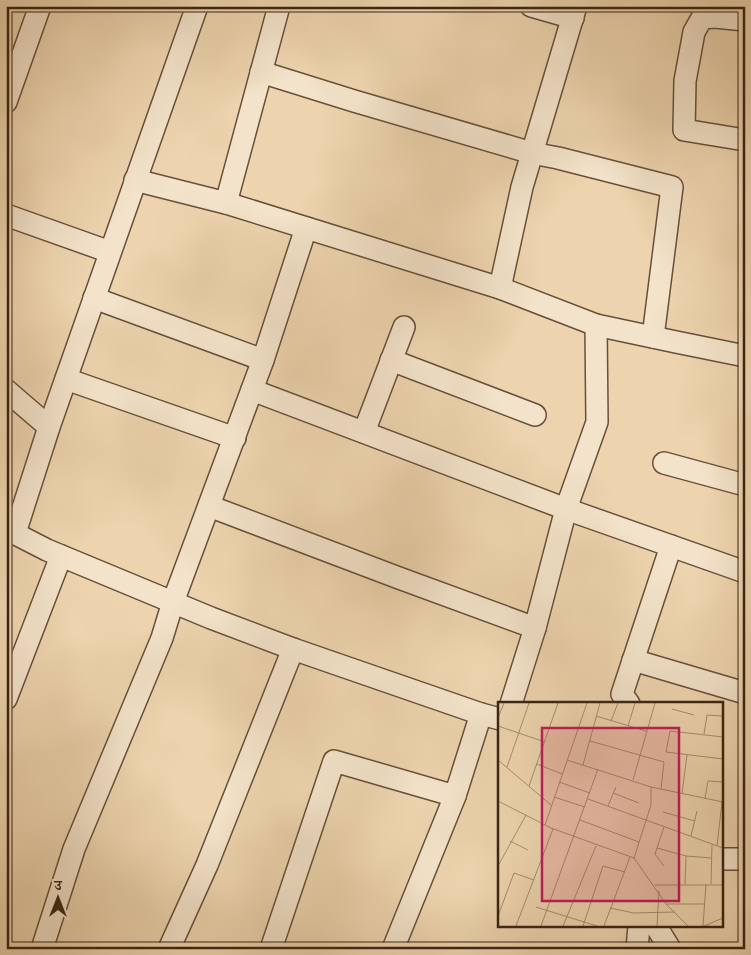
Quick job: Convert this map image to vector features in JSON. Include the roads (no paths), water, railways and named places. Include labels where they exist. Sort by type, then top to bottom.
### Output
[{"type":"street","points":[[6,102],[11,74],[40,6]]},
{"type":"street","points":[[197,6],[49,427],[10,531],[47,550],[210,618],[293,649],[490,716],[455,796],[393,949]]},
{"type":"street","points":[[226,203],[279,6]]},
{"type":"street","points":[[500,288],[522,187],[574,12],[531,6]]},
{"type":"street","points":[[745,20],[715,17],[702,18],[694,32],[685,81],[684,130],[745,140]]},
{"type":"street","points":[[261,72],[532,153],[672,187],[653,337]]},
{"type":"street","points":[[136,180],[226,203],[500,288],[596,325],[745,356]]},
{"type":"street","points":[[6,215],[110,252]]},
{"type":"street","points":[[42,949],[74,849],[162,638],[173,602],[264,360],[306,228]]},
{"type":"street","points":[[94,298],[264,360]]},
{"type":"street","points":[[512,702],[535,628],[566,509],[597,422],[596,325]]},
{"type":"street","points":[[364,432],[404,327]]},
{"type":"street","points":[[392,360],[535,415]]},
{"type":"street","points":[[66,378],[235,438]]},
{"type":"street","points":[[6,390],[49,427]]},
{"type":"street","points":[[252,390],[566,509],[745,572]]},
{"type":"street","points":[[664,463],[745,485]]},
{"type":"street","points":[[209,506],[535,628]]},
{"type":"street","points":[[628,702],[622,694],[671,546]]},
{"type":"street","points":[[6,699],[61,556]]},
{"type":"street","points":[[170,949],[207,865],[293,649]]},
{"type":"street","points":[[633,660],[745,693]]},
{"type":"street","points":[[271,949],[334,761],[455,796]]},
{"type":"street","points":[[724,859],[745,860]]},
{"type":"street","points":[[637,949],[639,928]]},
{"type":"street","points":[[657,928],[670,949]]}]
